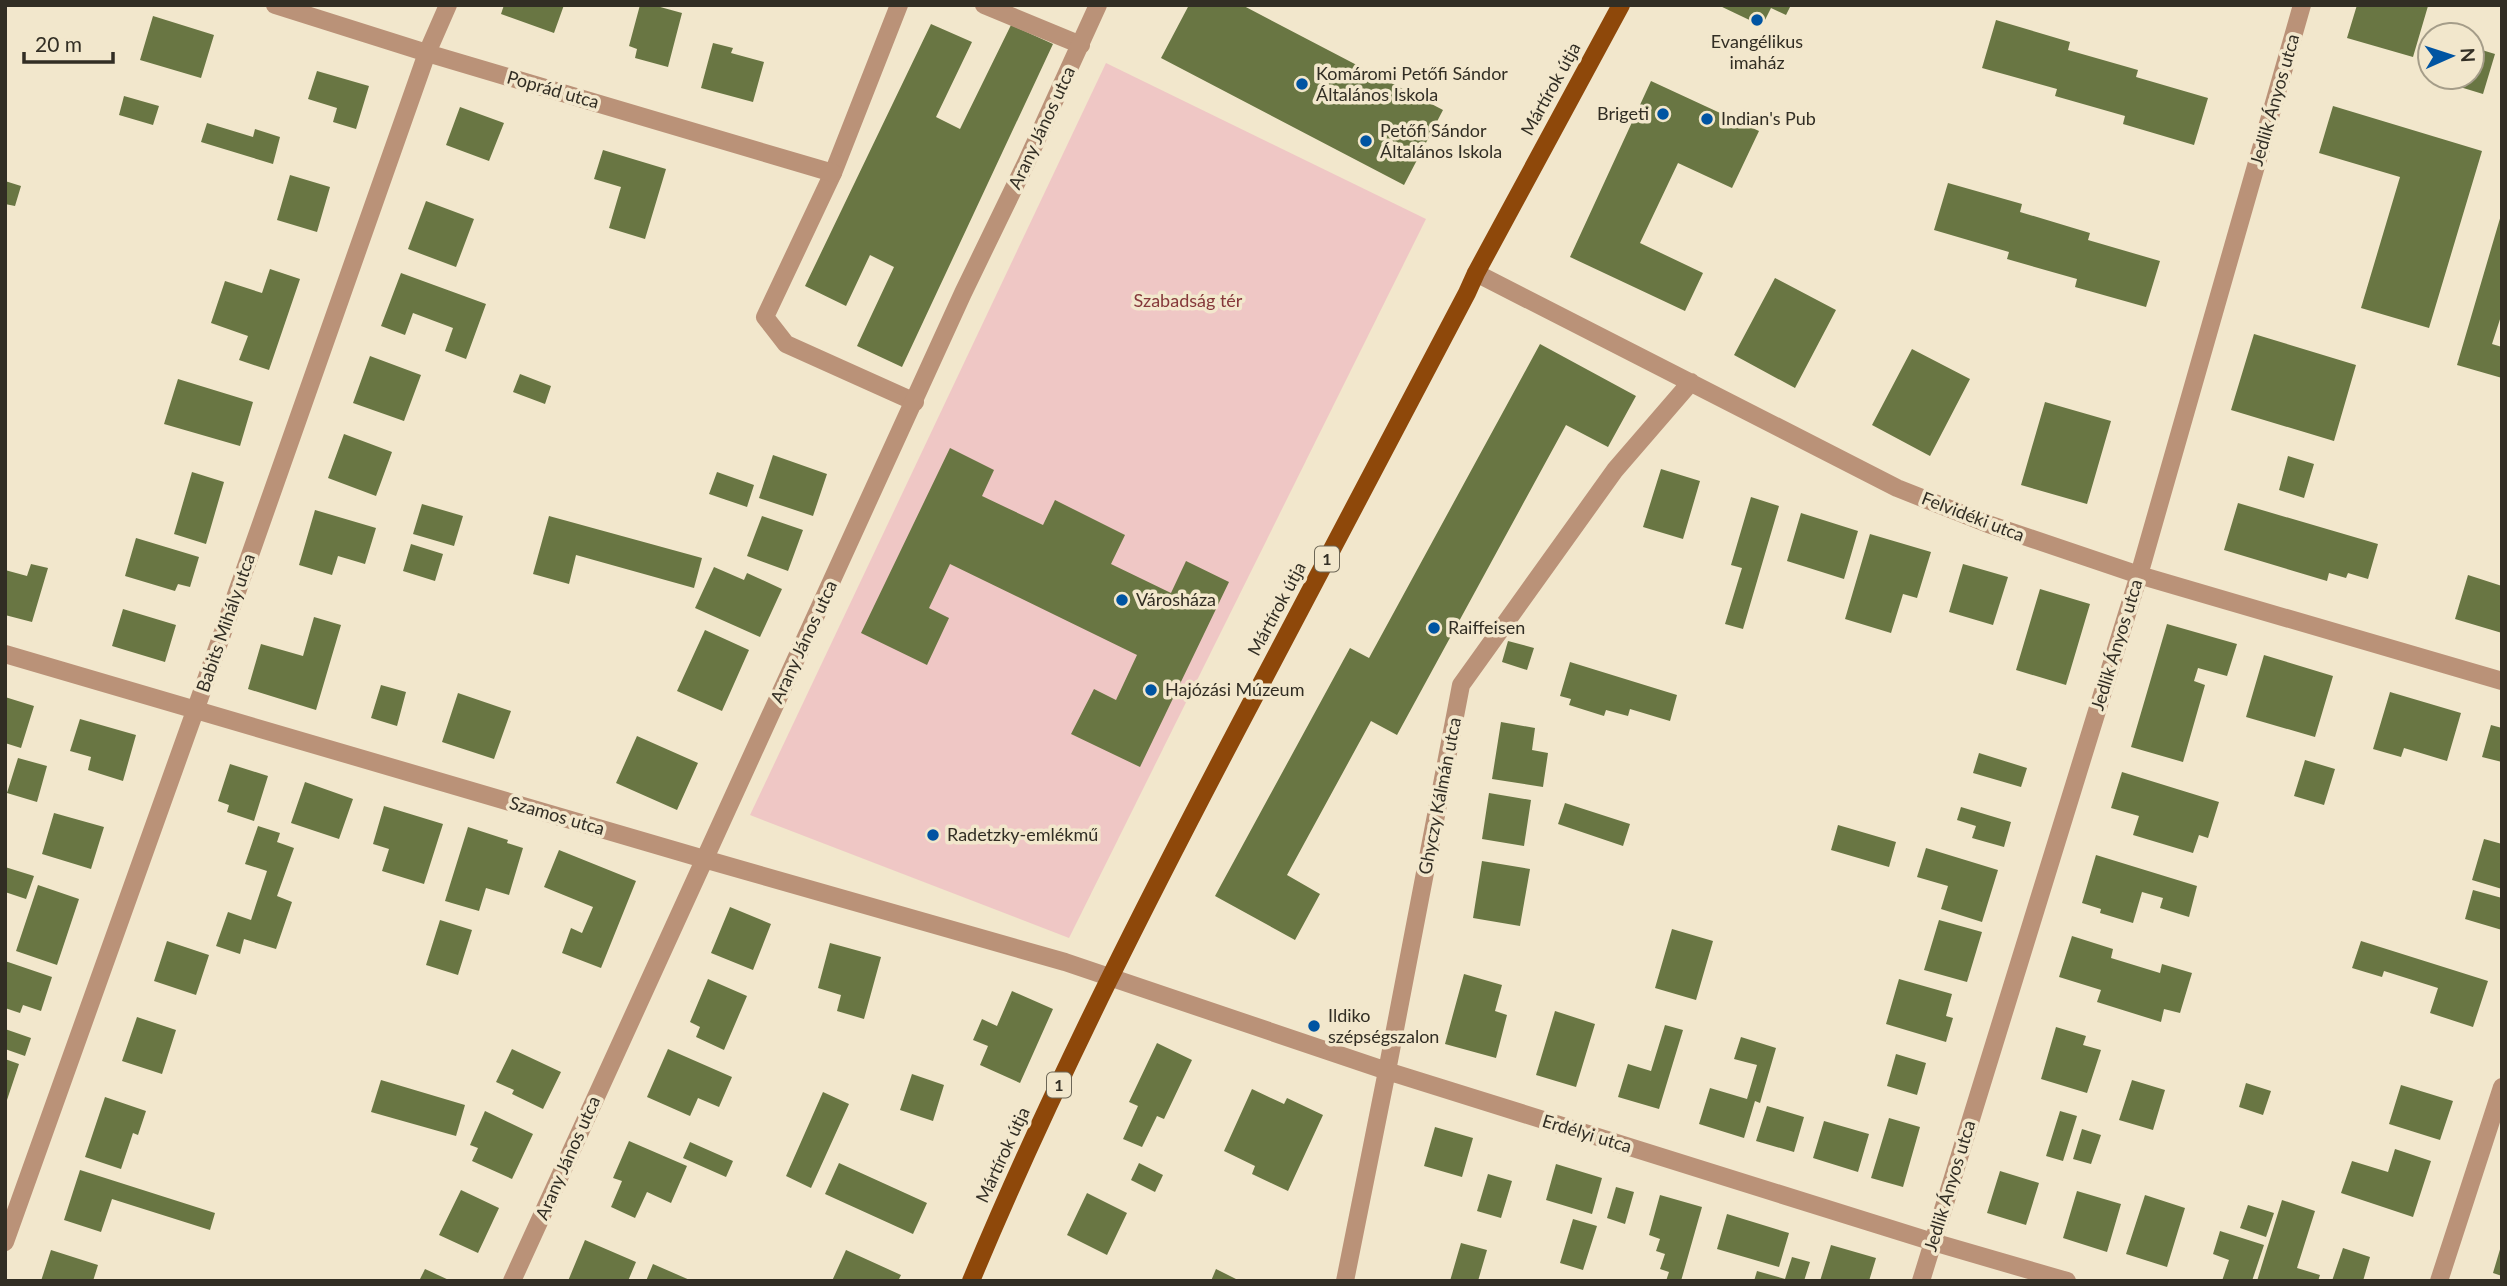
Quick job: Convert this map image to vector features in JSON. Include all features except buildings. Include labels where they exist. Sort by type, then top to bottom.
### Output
[{"type":"main road","name":"Mártírok útja","points":[[971,1281],[1008,1192],[1109,977],[1176,845],[1476,272],[1621,5]]},
{"type":"street","name":"Poprád utca","points":[[275,5],[832,173]]},
{"type":"street","name":"Babits Mihály utca","points":[[5,1242],[427,53],[448,5]]},
{"type":"street","points":[[899,5],[832,173],[765,317],[786,344],[915,402]]},
{"type":"street","points":[[984,5],[1081,45]]},
{"type":"street","name":"Arany János utca","points":[[512,1281],[963,293],[1098,5]]},
{"type":"street","name":"Jedlik Ányos utca","points":[[1921,1281],[2139,575],[2302,5]]},
{"type":"street","name":"Felvidéki utca","points":[[1476,272],[1897,488],[1988,524],[2139,575],[2502,681]]},
{"type":"street","name":"Ghyczy Kálmán utca","points":[[1345,1281],[1388,1072],[1461,685],[1615,470],[1691,382]]},
{"type":"street","name":"Szamos utca","points":[[5,654],[1109,977]]},
{"type":"street","name":"Erdélyi utca","points":[[1109,977],[1388,1072],[1933,1242],[2067,1281]]},
{"type":"street","points":[[2439,1281],[2502,1087]]},
{"type":"green space","name":"Szabadság tér","points":[[1106,63],[1426,219],[1069,938],[750,815]]},
{"type":"place","name":"Evangélikus imaház","points":[[1757,20]]},
{"type":"place","name":"Komáromi Petőfi Sándor Általános Iskola","points":[[1302,84]]},
{"type":"place","name":"Brigeti","points":[[1663,114]]},
{"type":"place","name":"Indian's Pub","points":[[1707,119]]},
{"type":"place","name":"Petőfi Sándor Általános Iskola","points":[[1366,141]]},
{"type":"place","name":"Városháza","points":[[1122,600]]},
{"type":"place","name":"Raiffeisen","points":[[1434,628]]},
{"type":"place","name":"Hajózási Múzeum","points":[[1151,690]]},
{"type":"place","name":"Radetzky-emlékmű","points":[[933,835]]},
{"type":"place","name":"Ildiko szépségszalon","points":[[1314,1026]]}]
